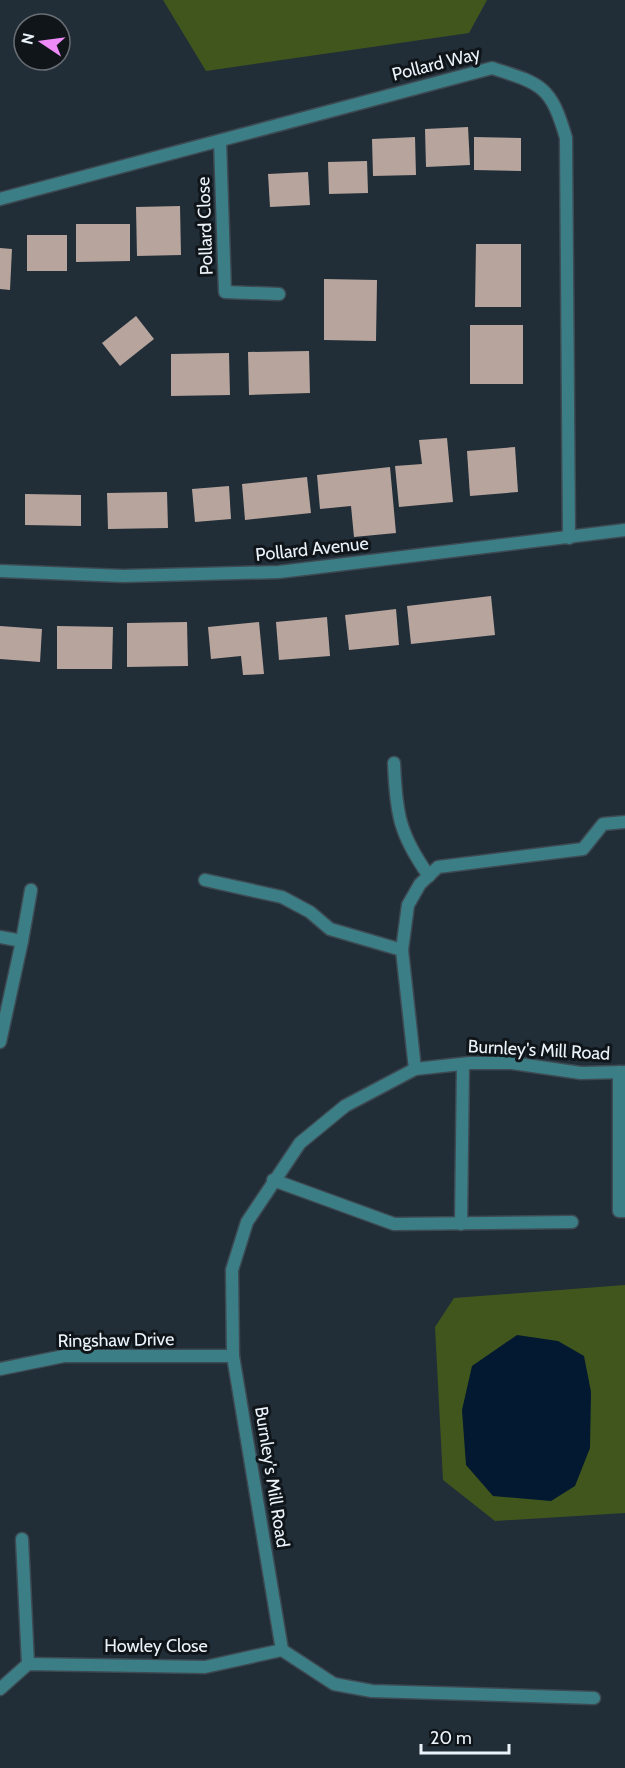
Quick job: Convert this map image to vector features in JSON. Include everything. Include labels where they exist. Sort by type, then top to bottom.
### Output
[{"type":"street","name":"Pollard Way","points":[[0,199],[492,68],[535,81],[557,106],[566,138],[569,538]]},
{"type":"street","name":"Pollard Close","points":[[220,141],[225,292],[279,294]]},
{"type":"street","name":"Pollard Avenue","points":[[0,571],[123,576],[279,572],[625,530]]},
{"type":"street","points":[[394,763],[396,806],[403,834],[429,876]]},
{"type":"street","points":[[415,1069],[402,950],[408,905],[420,884],[438,867],[583,849],[603,824],[625,822]]},
{"type":"street","points":[[205,880],[282,897],[310,912],[330,929],[402,950]]},
{"type":"street","points":[[0,1042],[31,890]]},
{"type":"street","points":[[0,938],[22,941]]},
{"type":"street","name":"Burnley's Mill Road","points":[[282,1650],[233,1356],[232,1270],[247,1222],[273,1180],[300,1143],[345,1106],[415,1069],[463,1064],[512,1063],[581,1073],[622,1072]]},
{"type":"street","points":[[461,1224],[463,1064]]},
{"type":"street","points":[[622,1072],[618,1212],[625,1211]]},
{"type":"street","points":[[273,1180],[394,1224],[572,1222]]},
{"type":"street","name":"Ringshaw Drive","points":[[0,1369],[64,1356],[233,1356]]},
{"type":"street","points":[[0,1689],[28,1664],[22,1539]]},
{"type":"street","points":[[282,1650],[334,1684],[372,1691],[594,1698]]},
{"type":"street","name":"Howley Close","points":[[28,1664],[205,1666],[282,1650]]},
{"type":"green space","points":[[163,0],[487,0],[469,33],[206,71]]},
{"type":"green space","points":[[625,1285],[625,1513],[495,1521],[443,1480],[435,1327],[454,1298]]},
{"type":"water","points":[[517,1335],[558,1341],[584,1356],[591,1392],[590,1448],[575,1486],[551,1501],[493,1496],[466,1465],[462,1410],[472,1366]]},
{"type":"building","points":[[468,127],[470,165],[426,167],[425,129]]},
{"type":"building","points":[[415,137],[416,175],[373,176],[372,139]]},
{"type":"building","points":[[474,137],[521,138],[521,171],[474,170]]},
{"type":"building","points":[[367,161],[368,193],[329,194],[328,162]]},
{"type":"building","points":[[308,172],[310,205],[270,207],[268,174]]},
{"type":"building","points":[[180,206],[181,255],[137,256],[136,207]]},
{"type":"building","points":[[76,224],[130,224],[130,261],[76,262]]},
{"type":"building","points":[[27,235],[67,235],[67,271],[27,271]]},
{"type":"building","points":[[476,244],[521,244],[521,307],[475,307]]},
{"type":"building","points":[[0,248],[12,249],[10,290],[0,289]]},
{"type":"building","points":[[324,279],[377,280],[376,341],[324,340]]},
{"type":"building","points":[[136,316],[154,339],[120,366],[102,343]]},
{"type":"building","points":[[470,325],[523,325],[523,384],[470,384]]},
{"type":"building","points":[[309,351],[310,393],[249,395],[248,352]]},
{"type":"building","points":[[229,353],[230,395],[171,396],[171,354]]},
{"type":"building","points":[[447,438],[453,502],[399,507],[395,466],[422,464],[419,440]]},
{"type":"building","points":[[515,447],[518,492],[470,496],[467,451]]},
{"type":"building","points":[[390,467],[396,533],[354,537],[351,506],[320,509],[317,475]]},
{"type":"building","points":[[307,477],[311,513],[245,520],[242,484]]},
{"type":"building","points":[[229,486],[231,519],[195,522],[192,489]]},
{"type":"building","points":[[167,492],[168,528],[108,529],[107,493]]},
{"type":"building","points":[[25,494],[81,495],[81,526],[25,525]]},
{"type":"building","points":[[491,596],[495,635],[411,644],[407,606]]},
{"type":"building","points":[[396,609],[399,645],[349,650],[345,615]]},
{"type":"building","points":[[327,617],[330,656],[279,660],[276,622]]},
{"type":"building","points":[[187,622],[188,666],[127,667],[127,623]]},
{"type":"building","points":[[259,622],[264,674],[243,675],[241,656],[211,659],[208,627]]},
{"type":"building","points":[[0,626],[42,629],[40,662],[0,659]]},
{"type":"building","points":[[57,626],[113,627],[112,669],[57,669]]}]
